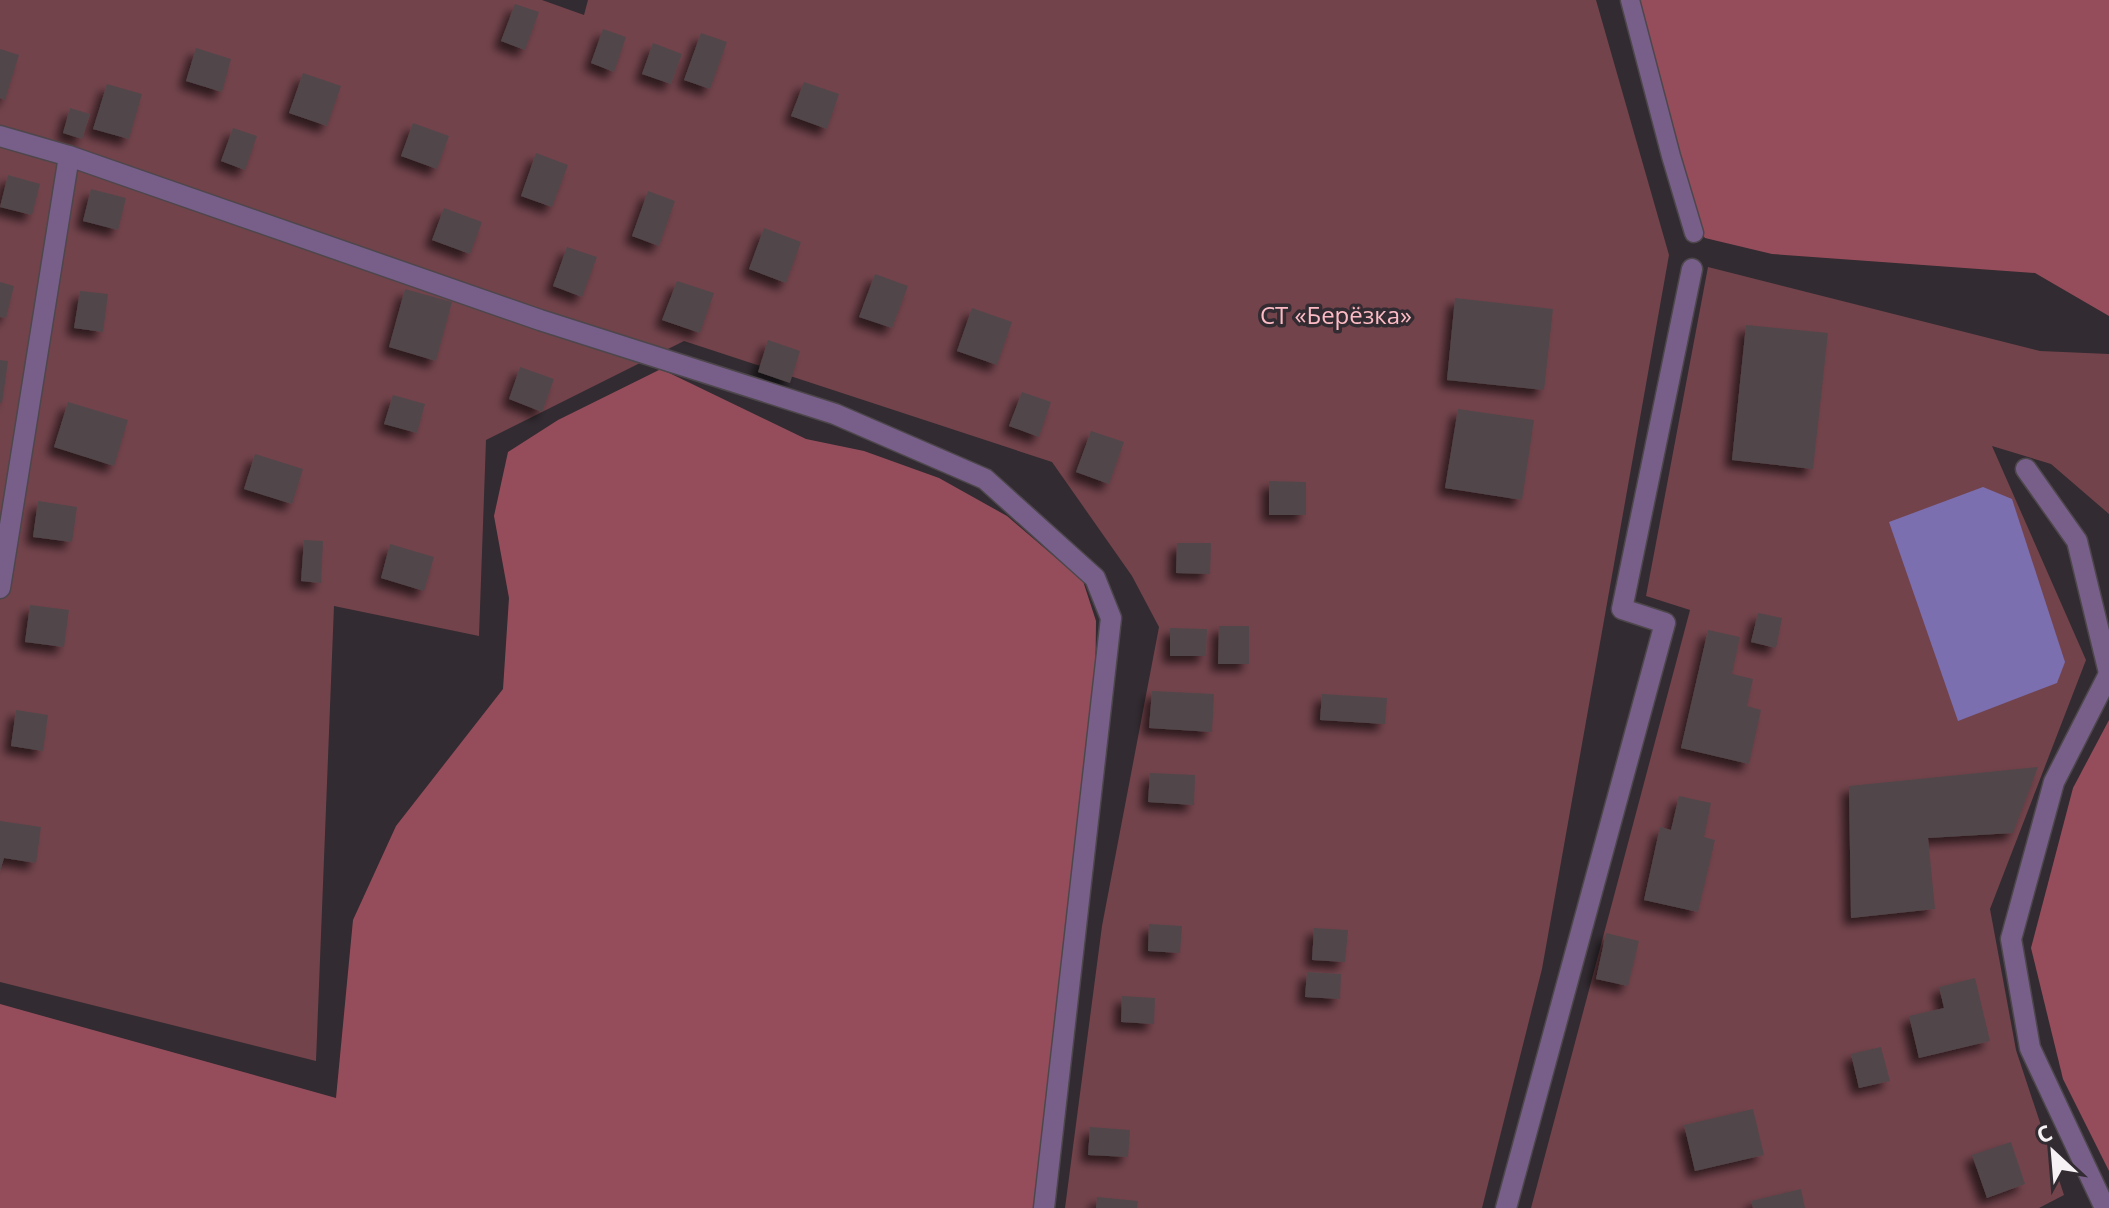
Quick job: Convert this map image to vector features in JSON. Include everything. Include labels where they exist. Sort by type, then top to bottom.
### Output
[{"type":"street","points":[[0,136],[69,156],[540,320],[835,414],[985,479],[1095,578],[1111,618],[1044,1208]]},
{"type":"street","points":[[0,588],[69,156]]},
{"type":"street","points":[[1506,1208],[1665,623],[1622,609],[1692,269]]},
{"type":"street","points":[[2026,469],[2077,541],[2109,674],[2054,782],[2011,939],[2030,1048],[2105,1208]]},
{"type":"lane","points":[[1630,0],[1694,233]]},
{"type":"green space","name":"СТ «Берёзка»","points":[[0,0],[542,0],[584,15],[588,0],[1596,0],[1669,255],[1542,969],[1482,1208],[1065,1208],[1102,926],[1159,627],[1132,576],[1052,462],[684,341],[486,440],[479,636],[334,606],[316,1061],[0,982]]},
{"type":"green space","points":[[1708,267],[2040,351],[2109,354],[2109,514],[2051,464],[1992,446],[2086,660],[1990,909],[2016,1050],[2064,1195],[2039,1208],[1531,1208],[1690,610],[1646,596]]},
{"type":"shaded area","points":[[1626,0],[2109,0],[2109,316],[2035,273],[1772,254],[1705,238],[1675,199]]},
{"type":"shaded area","points":[[661,369],[806,439],[864,451],[939,478],[1007,516],[1083,581],[1096,621],[1095,704],[1034,1208],[0,1208],[0,1004],[336,1098],[353,920],[396,826],[503,689],[509,598],[494,516],[508,452],[558,420]]},
{"type":"shaded area","points":[[1983,487],[2012,499],[2065,662],[2057,683],[1958,721],[1889,522]]},
{"type":"shaded area","points":[[2109,720],[2109,1171],[2063,1079],[2031,948],[2073,788]]},
{"type":"building","points":[[515,4],[539,12],[525,50],[501,41]]},
{"type":"building","points":[[603,29],[626,37],[614,72],[591,63]]},
{"type":"building","points":[[701,33],[727,42],[710,89],[684,80]]},
{"type":"building","points":[[653,43],[682,54],[671,84],[642,74]]},
{"type":"building","points":[[196,48],[231,59],[222,92],[186,81]]},
{"type":"building","points":[[0,49],[19,55],[5,100],[0,98]]},
{"type":"building","points":[[303,73],[341,86],[327,126],[289,113]]},
{"type":"building","points":[[804,82],[839,94],[827,129],[791,116]]},
{"type":"building","points":[[107,84],[142,94],[129,139],[93,129]]},
{"type":"building","points":[[70,108],[90,114],[82,139],[63,133]]},
{"type":"building","points":[[413,123],[449,136],[437,169],[401,156]]},
{"type":"building","points":[[233,128],[257,136],[245,170],[221,161]]},
{"type":"building","points":[[536,153],[568,165],[552,207],[521,196]]},
{"type":"building","points":[[8,175],[40,184],[32,215],[0,207]]},
{"type":"building","points":[[91,189],[126,198],[118,230],[83,221]]},
{"type":"building","points":[[648,191],[675,201],[659,246],[632,236]]},
{"type":"building","points":[[444,208],[482,222],[470,254],[432,240]]},
{"type":"building","points":[[764,228],[801,242],[786,283],[749,269]]},
{"type":"building","points":[[567,247],[597,257],[582,297],[553,286]]},
{"type":"building","points":[[875,274],[908,286],[892,328],[859,317]]},
{"type":"building","points":[[677,281],[714,293],[700,333],[662,320]]},
{"type":"building","points":[[0,282],[14,286],[6,318],[0,317]]},
{"type":"building","points":[[405,289],[452,302],[436,361],[389,347]]},
{"type":"building","points":[[80,291],[108,294],[103,332],[74,328]]},
{"type":"building","points":[[1455,298],[1553,309],[1544,390],[1447,380]]},
{"type":"building","points":[[972,308],[1012,322],[997,365],[957,351]]},
{"type":"building","points":[[1746,325],[1828,333],[1813,469],[1732,460]]},
{"type":"building","points":[[768,340],[800,351],[790,383],[758,372]]},
{"type":"building","points":[[0,360],[8,361],[2,403],[0,403]]},
{"type":"building","points":[[520,367],[554,379],[542,412],[509,399]]},
{"type":"building","points":[[1022,392],[1051,402],[1039,437],[1009,426]]},
{"type":"building","points":[[393,395],[425,404],[417,433],[384,424]]},
{"type":"building","points":[[68,402],[128,420],[114,466],[54,447]]},
{"type":"building","points":[[1458,409],[1534,420],[1522,500],[1445,488]]},
{"type":"building","points":[[1091,431],[1124,442],[1109,484],[1076,472]]},
{"type":"building","points":[[255,454],[303,469],[292,504],[244,489]]},
{"type":"building","points":[[1269,481],[1306,482],[1306,515],[1269,515]]},
{"type":"building","points":[[38,501],[77,507],[72,542],[33,537]]},
{"type":"building","points":[[304,540],[323,541],[321,583],[301,581]]},
{"type":"building","points":[[1177,543],[1211,543],[1210,574],[1176,573]]},
{"type":"building","points":[[390,544],[434,557],[424,591],[381,578]]},
{"type":"building","points":[[30,605],[69,610],[64,647],[25,642]]},
{"type":"building","points":[[1758,613],[1782,618],[1776,648],[1751,642]]},
{"type":"building","points":[[1219,626],[1249,626],[1249,664],[1218,664]]},
{"type":"building","points":[[1170,628],[1207,629],[1206,656],[1170,656]]},
{"type":"building","points":[[1708,630],[1740,637],[1732,674],[1753,679],[1747,706],[1761,710],[1749,764],[1681,748]]},
{"type":"building","points":[[1152,691],[1214,694],[1212,732],[1149,728]]},
{"type":"building","points":[[1322,694],[1387,698],[1385,724],[1320,720]]},
{"type":"building","points":[[16,710],[48,715],[43,751],[11,746]]},
{"type":"building","points":[[2038,767],[2013,833],[1928,838],[1935,909],[1851,918],[1849,786]]},
{"type":"building","points":[[1150,773],[1195,775],[1194,805],[1148,802]]},
{"type":"building","points":[[1679,796],[1711,803],[1704,837],[1715,840],[1698,912],[1644,900],[1660,827],[1671,830]]},
{"type":"building","points":[[0,821],[41,827],[36,863],[4,858],[0,871]]},
{"type":"building","points":[[1149,924],[1182,926],[1180,953],[1148,951]]},
{"type":"building","points":[[1314,928],[1348,930],[1345,962],[1312,960]]},
{"type":"building","points":[[1606,933],[1639,941],[1628,986],[1596,979]]},
{"type":"building","points":[[1307,972],[1341,974],[1340,999],[1305,997]]},
{"type":"building","points":[[1975,978],[1990,1041],[1919,1058],[1909,1016],[1944,1008],[1939,987]]},
{"type":"building","points":[[1122,996],[1155,998],[1154,1024],[1121,1022]]},
{"type":"building","points":[[1881,1047],[1890,1081],[1859,1088],[1851,1054]]},
{"type":"building","points":[[1753,1109],[1764,1155],[1695,1171],[1684,1125]]},
{"type":"building","points":[[1090,1127],[1130,1130],[1128,1157],[1088,1155]]},
{"type":"building","points":[[2011,1142],[2025,1184],[1987,1198],[1972,1155]]},
{"type":"building","points":[[1801,1189],[1805,1208],[1753,1208],[1751,1201]]},
{"type":"building","points":[[1097,1197],[1138,1201],[1137,1208],[1096,1208]]}]
